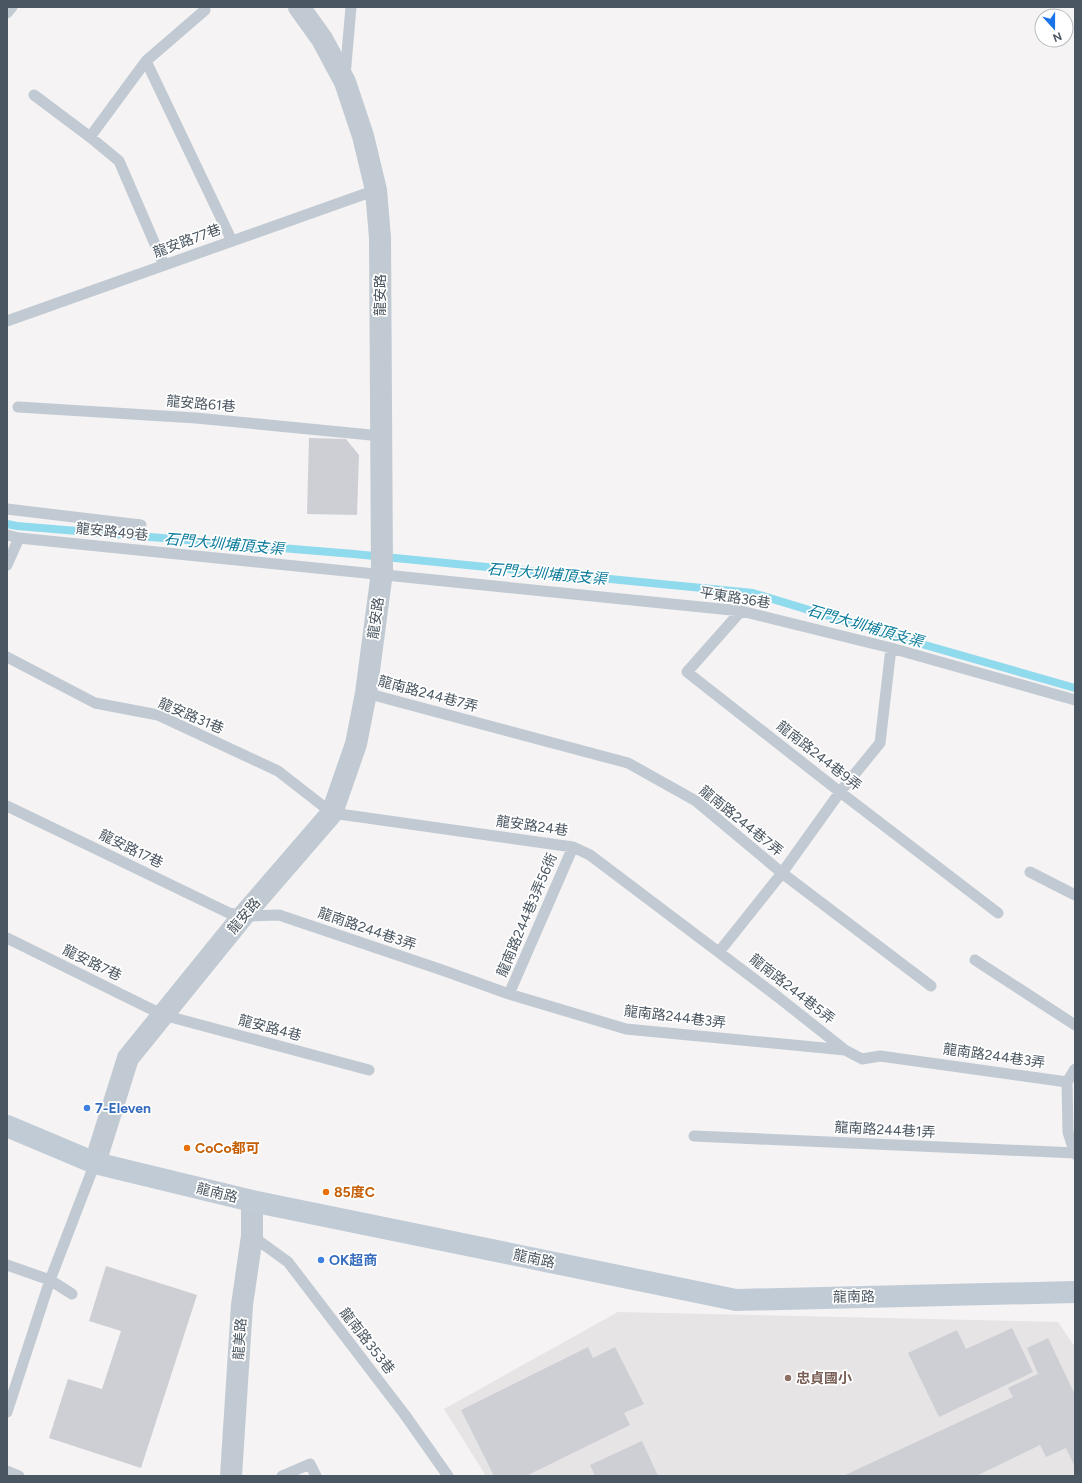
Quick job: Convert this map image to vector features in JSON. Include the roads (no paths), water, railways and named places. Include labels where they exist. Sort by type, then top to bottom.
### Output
[{"type":"main road","name":"龍南路","points":[[7,1126],[95,1163],[252,1201],[736,1300],[1075,1292]]},
{"type":"street","name":"龍安路","points":[[95,1163],[128,1058],[243,916],[332,813],[356,744],[366,693],[382,567],[380,238],[376,190],[363,136],[345,82],[322,39],[299,7]]},
{"type":"street","name":"龍美路","points":[[231,1476],[242,1305],[252,1236],[252,1201]]},
{"type":"lane","points":[[7,13],[12,7]]},
{"type":"lane","points":[[345,82],[351,7]]},
{"type":"lane","points":[[90,137],[146,61],[205,10]]},
{"type":"lane","points":[[146,61],[232,241]]},
{"type":"lane","points":[[34,95],[119,161],[164,265]]},
{"type":"lane","name":"龍安路77巷","points":[[7,321],[376,190]]},
{"type":"lane","name":"龍安路61巷","points":[[18,407],[196,418],[381,436]]},
{"type":"lane","points":[[7,509],[141,526]]},
{"type":"lane","name":"龍安路49巷","points":[[7,535],[19,538],[382,567]]},
{"type":"lane","points":[[7,565],[19,538]]},
{"type":"lane","name":"平東路36巷","points":[[382,567],[741,611],[891,648],[1075,700]]},
{"type":"lane","name":"龍南路244巷9弄","points":[[741,611],[687,672],[840,792],[998,912]]},
{"type":"lane","points":[[719,952],[782,873],[840,792],[880,743],[891,648]]},
{"type":"lane","name":"龍安路31巷","points":[[7,657],[95,703],[158,715],[271,768],[332,813]]},
{"type":"lane","name":"龍南路244巷7弄","points":[[366,693],[628,763],[696,801],[782,873],[931,986]]},
{"type":"lane","name":"龍安路17巷","points":[[7,806],[229,913],[243,916]]},
{"type":"lane","name":"龍安路24巷","points":[[332,813],[573,847],[590,855],[719,952]]},
{"type":"lane","name":"龍南路244巷3弄56衖","points":[[509,994],[573,847]]},
{"type":"lane","points":[[1030,872],[1075,895]]},
{"type":"lane","name":"龍南路244巷3弄","points":[[243,916],[279,915],[509,994],[626,1029],[845,1050],[862,1059],[880,1056],[1067,1082]]},
{"type":"lane","name":"龍安路7巷","points":[[7,938],[163,1015]]},
{"type":"lane","name":"龍南路244巷5弄","points":[[719,952],[845,1050]]},
{"type":"lane","points":[[976,960],[1075,1024]]},
{"type":"lane","name":"龍安路4巷","points":[[163,1015],[369,1070]]},
{"type":"lane","points":[[1075,1069],[1067,1082],[1068,1132],[1075,1154]]},
{"type":"lane","name":"龍南路244巷1弄","points":[[694,1136],[1075,1154]]},
{"type":"lane","points":[[7,1412],[50,1280],[95,1163]]},
{"type":"lane","name":"龍南路353巷","points":[[252,1236],[288,1262],[405,1415],[448,1476]]},
{"type":"lane","points":[[7,1265],[50,1280],[72,1294]]},
{"type":"lane","points":[[282,1476],[310,1464],[316,1476]]},
{"type":"lane","points":[[7,1471],[18,1476]]},
{"type":"waterway","name":"石門大圳埔頂支渠","points":[[7,524],[354,554],[753,593],[911,641],[1075,688]]},
{"type":"place","name":"7-Eleven","points":[[87,1108]]},
{"type":"place","name":"CoCo都可","points":[[187,1148]]},
{"type":"place","name":"85度C","points":[[326,1192]]},
{"type":"place","name":"OK超商","points":[[321,1260]]},
{"type":"place","name":"忠貞國小","points":[[788,1378]]}]
